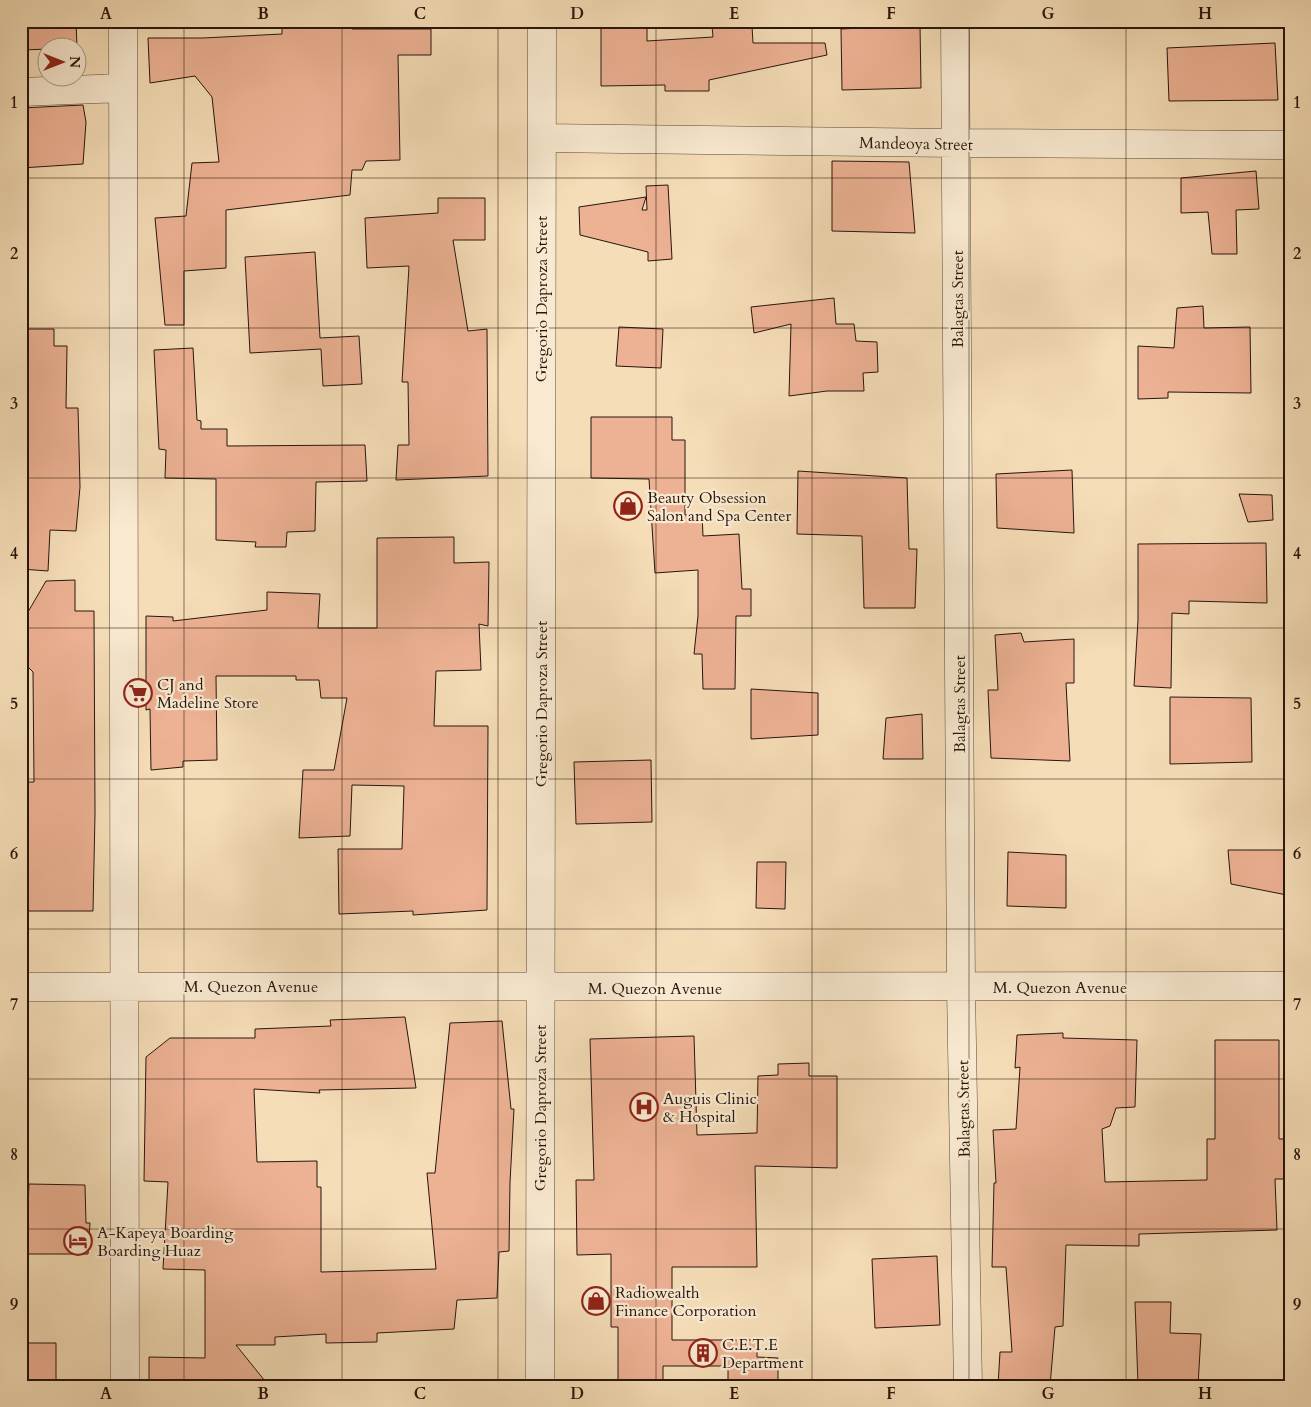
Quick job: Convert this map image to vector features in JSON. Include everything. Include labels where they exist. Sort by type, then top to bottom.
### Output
[{"type":"street","points":[[123,21],[125,1386]]},
{"type":"street","name":"Gregorio Daproza Street","points":[[540,1386],[542,21]]},
{"type":"street","name":"Balagtas Street","points":[[955,21],[961,988],[968,1386]]},
{"type":"street","points":[[21,92],[122,88]]},
{"type":"street","name":"Mandeoya Street","points":[[542,138],[1290,145]]},
{"type":"street","name":"M. Quezon Avenue","points":[[21,987],[961,988],[1290,986]]},
{"type":"building","points":[[21,21],[76,21],[77,38],[38,38],[38,49],[21,50]]},
{"type":"building","points":[[282,21],[352,21],[352,29],[431,29],[431,55],[398,55],[400,160],[366,161],[362,170],[352,170],[350,195],[226,210],[226,268],[184,271],[184,325],[165,325],[155,218],[186,216],[192,163],[219,162],[212,97],[195,76],[150,83],[148,38],[203,38],[282,34]]},
{"type":"building","points":[[601,22],[647,22],[647,41],[713,37],[712,26],[752,26],[753,43],[825,43],[827,55],[709,80],[709,91],[665,91],[665,85],[601,86]]},
{"type":"building","points":[[920,25],[921,88],[842,90],[841,29]]},
{"type":"building","points":[[1275,43],[1278,100],[1169,101],[1167,48]]},
{"type":"building","points":[[83,105],[86,122],[83,164],[21,168],[21,108]]},
{"type":"building","points":[[832,161],[909,162],[915,233],[832,231]]},
{"type":"building","points":[[1256,171],[1259,209],[1236,210],[1237,254],[1212,254],[1208,212],[1181,213],[1181,178]]},
{"type":"building","points":[[668,185],[672,259],[648,261],[648,252],[580,235],[579,207],[646,197],[642,210],[647,210],[646,186]]},
{"type":"building","points":[[438,198],[485,198],[485,240],[453,240],[468,331],[487,329],[488,476],[396,480],[398,445],[409,445],[408,382],[402,382],[409,266],[367,268],[365,218],[438,213]]},
{"type":"building","points":[[315,252],[320,338],[359,336],[362,384],[323,386],[321,349],[250,353],[245,257]]},
{"type":"building","points":[[834,298],[836,324],[854,324],[856,341],[877,342],[878,372],[863,373],[864,391],[827,391],[789,396],[791,324],[754,333],[751,307]]},
{"type":"building","points":[[1203,306],[1204,328],[1250,327],[1251,393],[1168,392],[1168,398],[1138,399],[1138,346],[1174,348],[1177,308]]},
{"type":"building","points":[[619,327],[663,329],[661,368],[616,366]]},
{"type":"building","points":[[21,329],[54,329],[54,346],[67,346],[66,408],[78,408],[80,487],[76,531],[50,530],[48,571],[21,569]]},
{"type":"building","points":[[193,348],[197,420],[201,421],[201,429],[227,429],[227,446],[365,445],[367,481],[316,482],[315,531],[287,532],[286,547],[255,547],[256,542],[216,540],[216,479],[165,478],[166,450],[159,449],[154,350]]},
{"type":"building","points":[[591,417],[672,417],[672,440],[685,440],[685,515],[702,514],[703,536],[739,534],[742,589],[751,589],[751,616],[736,616],[735,689],[703,689],[702,654],[694,654],[698,616],[698,570],[655,573],[649,479],[591,478]]},
{"type":"building","points":[[1072,470],[1074,533],[997,528],[996,474]]},
{"type":"building","points":[[798,471],[907,478],[909,549],[917,549],[915,608],[864,608],[862,536],[797,534]]},
{"type":"building","points":[[1239,494],[1272,495],[1273,520],[1248,522]]},
{"type":"building","points":[[454,537],[454,563],[489,562],[488,626],[479,624],[481,670],[436,671],[434,726],[488,726],[487,910],[413,915],[413,911],[339,914],[338,849],[402,849],[404,786],[352,785],[350,836],[299,838],[303,770],[334,770],[347,698],[321,698],[319,680],[296,680],[296,676],[216,676],[217,760],[183,761],[183,767],[151,770],[150,709],[146,710],[146,616],[173,617],[173,621],[267,610],[267,592],[320,594],[318,628],[377,628],[377,538]]},
{"type":"building","points":[[1266,543],[1267,603],[1189,601],[1189,614],[1172,613],[1171,688],[1134,686],[1138,620],[1138,544]]},
{"type":"building","points":[[75,580],[75,611],[94,611],[95,814],[93,911],[21,911],[21,782],[34,782],[33,672],[21,660],[21,624],[46,581]]},
{"type":"building","points":[[1021,633],[1024,642],[1074,639],[1074,683],[1066,683],[1070,761],[991,758],[988,690],[998,690],[995,635]]},
{"type":"building","points":[[751,689],[818,693],[818,735],[751,739]]},
{"type":"building","points":[[1170,697],[1251,698],[1252,762],[1170,764]]},
{"type":"building","points":[[922,714],[923,759],[883,759],[886,718]]},
{"type":"building","points":[[651,760],[652,822],[576,824],[574,762]]},
{"type":"building","points":[[1228,850],[1287,850],[1287,895],[1231,884]]},
{"type":"building","points":[[1008,852],[1066,855],[1066,908],[1007,906]]},
{"type":"building","points":[[757,862],[786,862],[785,909],[756,908]]},
{"type":"building","points":[[405,1017],[416,1088],[319,1090],[320,1093],[254,1089],[257,1162],[317,1161],[317,1187],[321,1187],[321,1272],[436,1269],[427,1173],[435,1173],[450,1023],[502,1021],[511,1109],[514,1109],[509,1251],[499,1252],[497,1298],[457,1300],[454,1329],[377,1333],[377,1342],[326,1343],[326,1334],[275,1337],[275,1345],[236,1345],[269,1386],[149,1386],[149,1357],[205,1358],[205,1270],[163,1269],[168,1182],[144,1181],[146,1057],[170,1038],[255,1038],[255,1029],[331,1026],[330,1020]]},
{"type":"building","points":[[1063,1033],[1063,1038],[1137,1040],[1135,1107],[1116,1108],[1110,1126],[1102,1129],[1105,1182],[1207,1180],[1207,1139],[1215,1139],[1215,1040],[1279,1040],[1279,1139],[1286,1139],[1286,1179],[1275,1179],[1277,1230],[1139,1234],[1139,1246],[1066,1245],[1063,1326],[1055,1327],[1050,1386],[998,1386],[1000,1352],[1012,1352],[1006,1267],[992,1267],[994,1183],[996,1183],[993,1130],[1016,1129],[1020,1067],[1015,1068],[1017,1035]]},
{"type":"building","points":[[694,1036],[697,1135],[757,1133],[758,1076],[778,1075],[778,1064],[809,1063],[809,1076],[837,1076],[837,1168],[755,1166],[757,1267],[672,1267],[672,1340],[757,1340],[757,1357],[778,1358],[778,1386],[728,1386],[728,1366],[663,1366],[663,1386],[618,1386],[618,1327],[611,1327],[611,1254],[577,1255],[576,1180],[594,1180],[590,1039]]},
{"type":"building","points":[[29,1184],[85,1185],[86,1223],[90,1223],[88,1254],[26,1254]]},
{"type":"building","points":[[937,1256],[940,1325],[875,1328],[872,1259]]},
{"type":"building","points":[[1135,1302],[1171,1302],[1170,1333],[1201,1334],[1198,1386],[1138,1384]]},
{"type":"building","points":[[21,1343],[56,1343],[56,1386],[21,1386]]},
{"type":"place","name":"Beauty Obsession Salon and Spa Center","points":[[628,506]]},
{"type":"place","name":"CJ and Madeline Store","points":[[138,693]]},
{"type":"place","name":"Auguis Clinic & Hospital","points":[[644,1107]]},
{"type":"place","name":"A-Kapeya Boarding Boarding Huaz","points":[[78,1241]]},
{"type":"place","name":"Radiowealth Finance Corporation","points":[[596,1301]]},
{"type":"place","name":"C.E.T.E Department","points":[[703,1353]]}]
